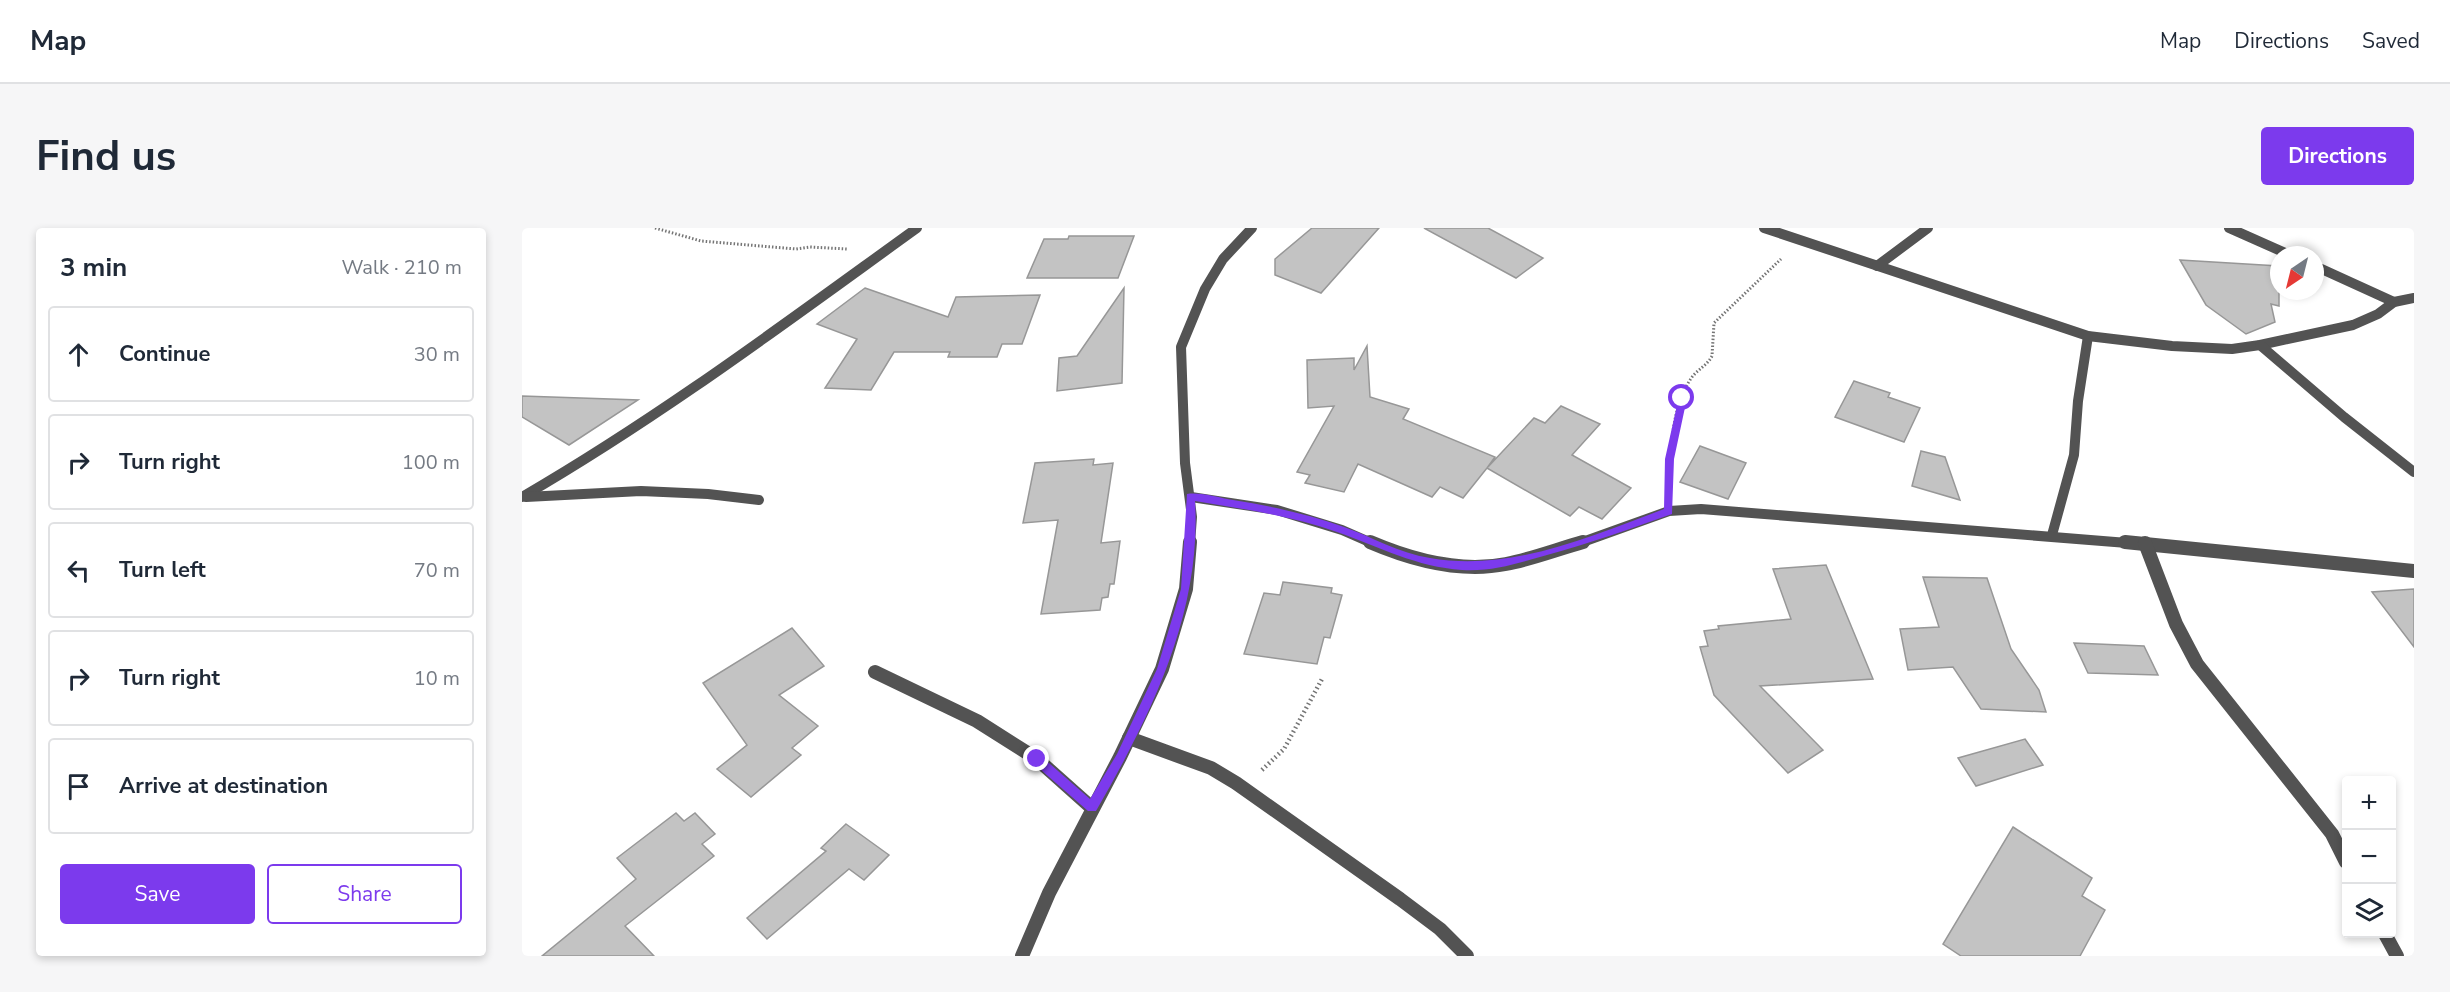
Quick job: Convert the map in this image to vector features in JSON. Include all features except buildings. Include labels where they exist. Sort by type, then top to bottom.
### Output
[{"type":"street","points":[[759,500],[708,494],[640,491],[522,497],[593,456],[758,343],[917,228]]},
{"type":"street","points":[[1022,956],[1049,893],[1162,669],[1184,598],[1192,517],[1185,463],[1180,347],[1204,289],[1223,259],[1252,228]]},
{"type":"street","points":[[1764,228],[1815,247],[2088,336],[2172,346],[2232,349],[2260,345],[2353,325],[2378,314],[2394,302],[2414,298]]},
{"type":"street","points":[[1877,266],[1928,228]]},
{"type":"street","points":[[2229,228],[2270,246]]},
{"type":"street","points":[[2324,270],[2394,302]]},
{"type":"street","points":[[2052,535],[2074,455],[2078,401],[2088,336]]},
{"type":"street","points":[[2260,345],[2344,417],[2414,472]]},
{"type":"street","points":[[1191,497],[1277,510],[1342,530],[1388,550],[1427,562],[1464,566],[1505,564],[1598,537],[1669,511],[1701,509],[2145,543],[2414,571]]},
{"type":"street","points":[[2145,543],[2176,624],[2197,664],[2332,834],[2342,854]]},
{"type":"street","points":[[875,672],[977,721],[1037,759],[1092,808]]},
{"type":"street","points":[[1129,738],[1211,768],[1236,783],[1432,923],[1467,956]]},
{"type":"street","points":[[2388,938],[2397,956]]},
{"type":"path","points":[[655,228],[701,241],[796,249],[810,247],[887,251]]},
{"type":"path","points":[[1669,511],[1670,459],[1682,398],[1690,379],[1708,363],[1713,354],[1714,323],[1781,258],[1815,247]]},
{"type":"path","points":[[1236,783],[1266,769],[1284,749],[1322,679]]},
{"type":"route","points":[[1037,759],[1092,808],[1120,757],[1162,669],[1186,589],[1192,517],[1191,497],[1277,510],[1342,530],[1388,550],[1427,562],[1464,566],[1505,564],[1598,537],[1669,511],[1670,459],[1682,398]]}]
